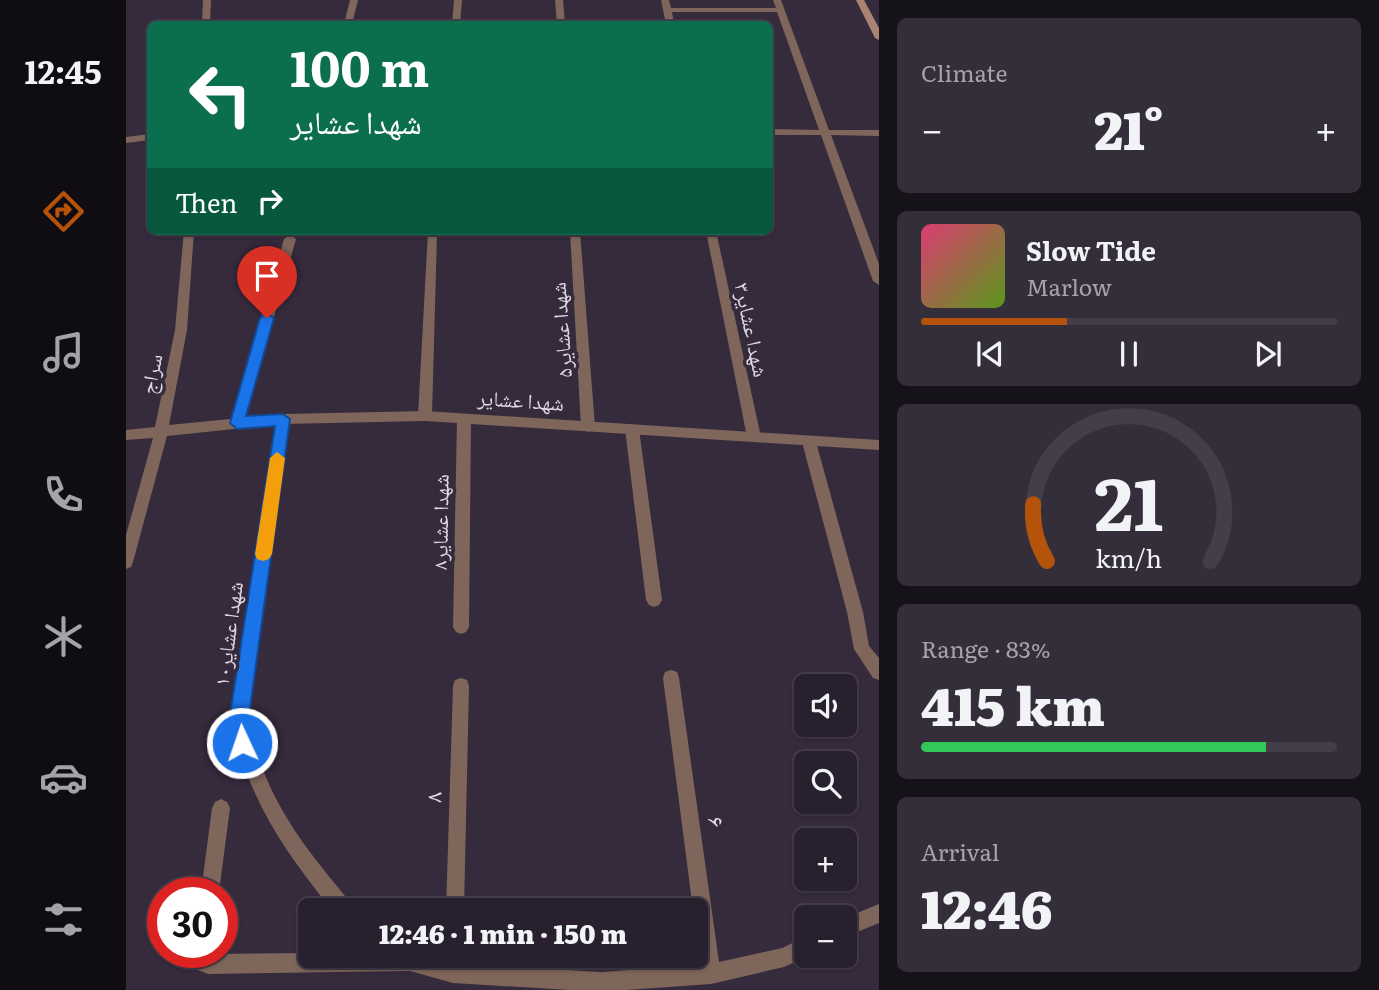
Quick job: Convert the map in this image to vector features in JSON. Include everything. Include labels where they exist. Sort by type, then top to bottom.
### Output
[{"type":"main road","points":[[860,0],[878,38]]},
{"type":"street","points":[[206,21],[207,0]]},
{"type":"street","points":[[349,21],[354,0]]},
{"type":"street","points":[[456,21],[458,0]]},
{"type":"street","points":[[559,0],[561,21]]},
{"type":"street","points":[[665,0],[669,21]]},
{"type":"street","points":[[777,0],[878,281]]},
{"type":"street","points":[[667,10],[781,10]]},
{"type":"street","points":[[773,132],[878,133]]},
{"type":"street","points":[[126,139],[147,137]]},
{"type":"street","name":"سراج","points":[[126,562],[161,432],[181,330],[189,235]]},
{"type":"street","points":[[425,416],[432,235]]},
{"type":"street","name":"شهدا عشایر۵","points":[[575,235],[588,427]]},
{"type":"street","name":"شهدا عشایر۳","points":[[712,235],[754,437]]},
{"type":"street","points":[[237,423],[290,239]]},
{"type":"street","name":"شهدا عشایر","points":[[126,435],[283,419],[425,416],[878,446]]},
{"type":"street","name":"شهدا عشایر۱۰","points":[[283,419],[240,715],[242,743],[259,790],[300,857],[334,898]]},
{"type":"street","name":"شهدا عشایر۸","points":[[461,626],[464,419]]},
{"type":"street","points":[[632,429],[653,600]]},
{"type":"street","points":[[809,442],[855,612],[862,649],[878,672]]},
{"type":"street","name":"۶","points":[[671,678],[711,974]]},
{"type":"street","name":"۸","points":[[455,898],[461,686]]},
{"type":"street","points":[[212,877],[221,808]]},
{"type":"street","points":[[857,923],[878,913]]},
{"type":"street","points":[[477,968],[583,986],[711,974],[794,952]]},
{"type":"street","points":[[238,963],[298,962]]},
{"type":"slow traffic","points":[[263,554],[277,458]]},
{"type":"route","points":[[242,743],[240,715],[283,419],[237,423],[267,318]]}]
